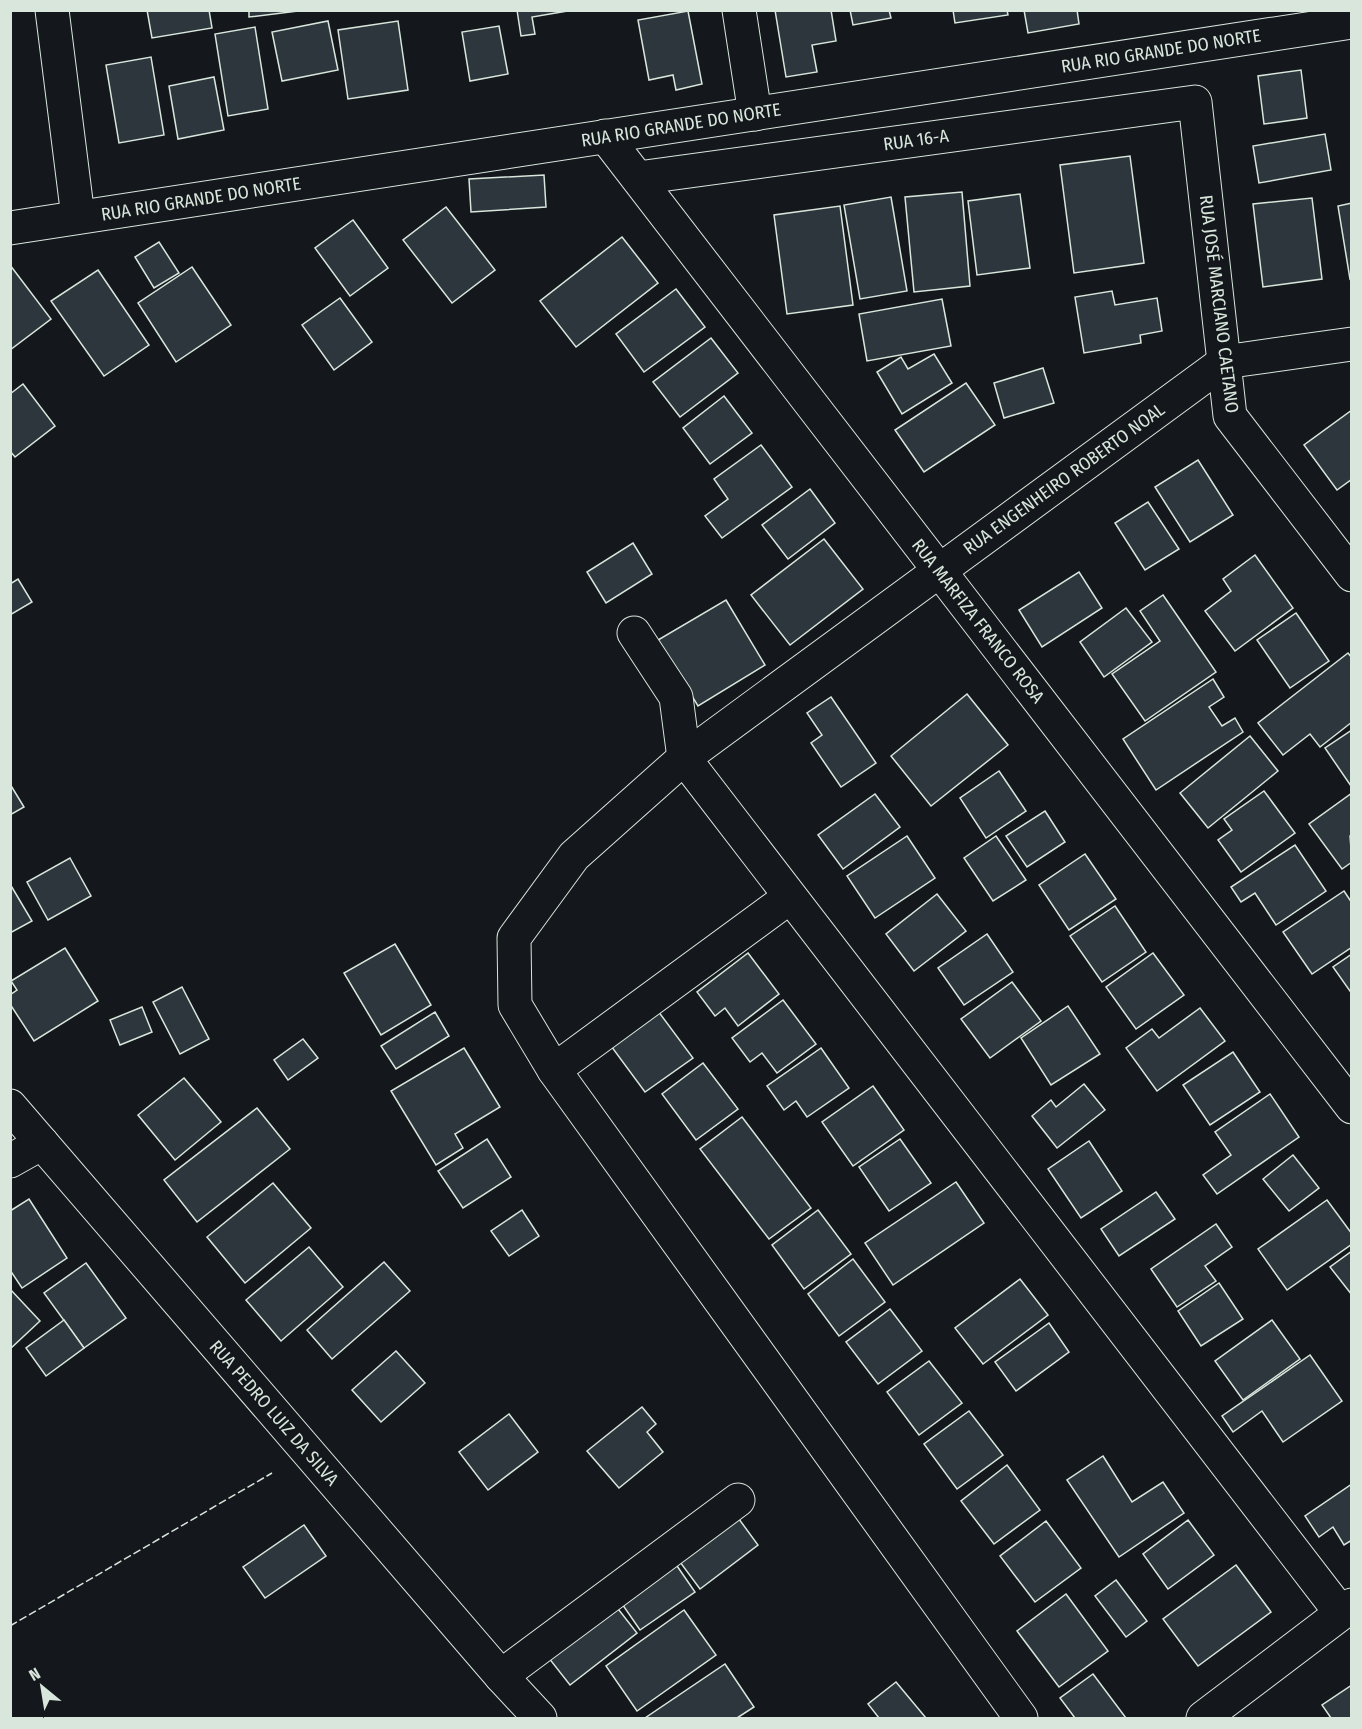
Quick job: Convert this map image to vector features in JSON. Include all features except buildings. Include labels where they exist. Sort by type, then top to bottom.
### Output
[{"type":"street","points":[[52,10],[78,218]]},
{"type":"street","points":[[739,10],[755,114]]},
{"type":"street","name":"RUA RIO GRANDE DO NORTE","points":[[10,228],[1352,22]]},
{"type":"street","name":"RUA 16-A","points":[[638,178],[1195,102]]},
{"type":"street","name":"RUA JOSÉ MARCIANO CAETANO","points":[[1195,102],[1230,416],[1352,575]]},
{"type":"street","name":"RUA MARFIZA FRANCO ROSA","points":[[605,136],[1352,1107]]},
{"type":"street","name":"RUA ENGENHEIRO ROBERTO NOAL","points":[[1021,1719],[554,1071],[515,1005],[514,939],[574,856],[684,758],[1224,362],[1352,344]]},
{"type":"street","points":[[634,633],[676,697],[684,758],[1346,1609],[1203,1719]]},
{"type":"street","points":[[554,1071],[790,897]]},
{"type":"street","name":"RUA PEDRO LUIZ DA SILVA","points":[[10,1106],[540,1719]]},
{"type":"street","points":[[10,1161],[42,1143]]},
{"type":"street","points":[[501,1676],[738,1500]]},
{"type":"fence","points":[[10,1626],[272,1473]]}]
